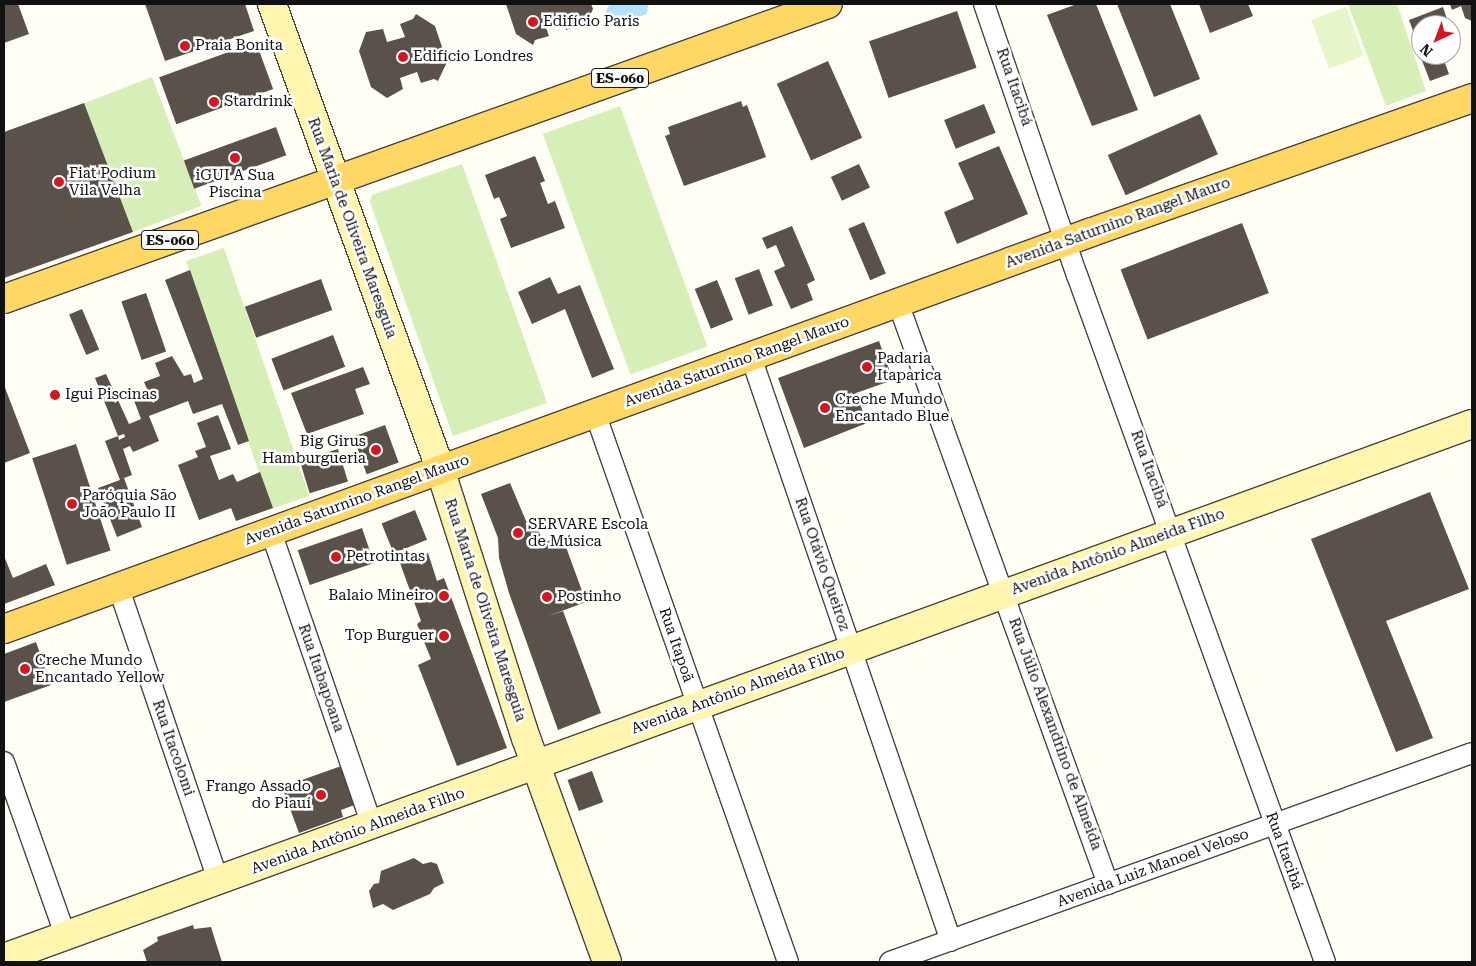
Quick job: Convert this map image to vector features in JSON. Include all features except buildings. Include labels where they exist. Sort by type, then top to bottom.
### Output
[{"type":"main road","name":"Rua Maria de Oliveira Maresguia","points":[[272,4],[440,469],[536,764],[607,962]]},
{"type":"main road","name":"ES-060","points":[[4,299],[828,4]]},
{"type":"main road","name":"Avenida Saturnino Rangel Mauro","points":[[4,628],[1066,241],[1472,98]]},
{"type":"main road","name":"Avenida Antônio Almeida Filho","points":[[4,958],[65,934],[219,882],[1172,531],[1472,424]]},
{"type":"street","name":"Rua Itacibá","points":[[984,4],[1066,241],[1172,531],[1325,962]]},
{"type":"street","name":"Rua Júlio Alexandrino de Almeida","points":[[898,303],[1005,594],[1108,884]]},
{"type":"street","name":"Rua Otávio Queiroz","points":[[751,357],[951,941]]},
{"type":"street","name":"Rua Itapoã","points":[[595,413],[788,962]]},
{"type":"street","name":"Rua Itabapoana","points":[[271,532],[372,825]]},
{"type":"street","name":"Rua Itacolomi","points":[[118,586],[219,882]]},
{"type":"street","name":"Avenida Luiz Manoel Veloso","points":[[890,962],[1472,753]]},
{"type":"street","points":[[4,762],[65,934]]},
{"type":"green space","points":[[1348,4],[1397,4],[1411,46],[1411,65],[1417,65],[1426,91],[1386,106]]},
{"type":"green space","points":[[1346,7],[1364,56],[1329,69],[1311,20]]},
{"type":"green space","points":[[152,77],[201,206],[133,232],[84,103]]},
{"type":"green space","points":[[620,106],[708,347],[631,375],[543,134]]},
{"type":"green space","points":[[462,164],[547,403],[453,436],[370,202],[372,195]]},
{"type":"green space","points":[[224,248],[309,496],[271,509],[186,261]]},
{"type":"water","points":[[610,4],[648,4],[647,14],[614,26],[605,13]]},
{"type":"place","name":"Edifício Paris","points":[[533,22]]},
{"type":"place","name":"Praia Bonita","points":[[185,46]]},
{"type":"place","name":"Edifício Londres","points":[[403,57]]},
{"type":"place","name":"Stardrink","points":[[214,102]]},
{"type":"place","name":"iGUI A Sua Piscina","points":[[235,158]]},
{"type":"place","name":"Fiat Podium Vila Velha","points":[[59,182]]},
{"type":"place","name":"Padaria Itaparica","points":[[867,367]]},
{"type":"place","name":"Igui Piscinas","points":[[55,395]]},
{"type":"place","name":"Creche Mundo Encantado Blue","points":[[825,408]]},
{"type":"place","name":"Big Girus Hamburgueria","points":[[376,450]]},
{"type":"place","name":"Paróquia São João Paulo II","points":[[72,504]]},
{"type":"place","name":"SERVARE Escola de Música","points":[[518,533]]},
{"type":"place","name":"Petrotintas","points":[[336,557]]},
{"type":"place","name":"Balaio Mineiro","points":[[444,596]]},
{"type":"place","name":"Postinho","points":[[547,597]]},
{"type":"place","name":"Top Burguer","points":[[444,636]]},
{"type":"place","name":"Creche Mundo Encantado Yellow","points":[[25,669]]},
{"type":"place","name":"Frango Assado do Piauí","points":[[321,795]]}]
